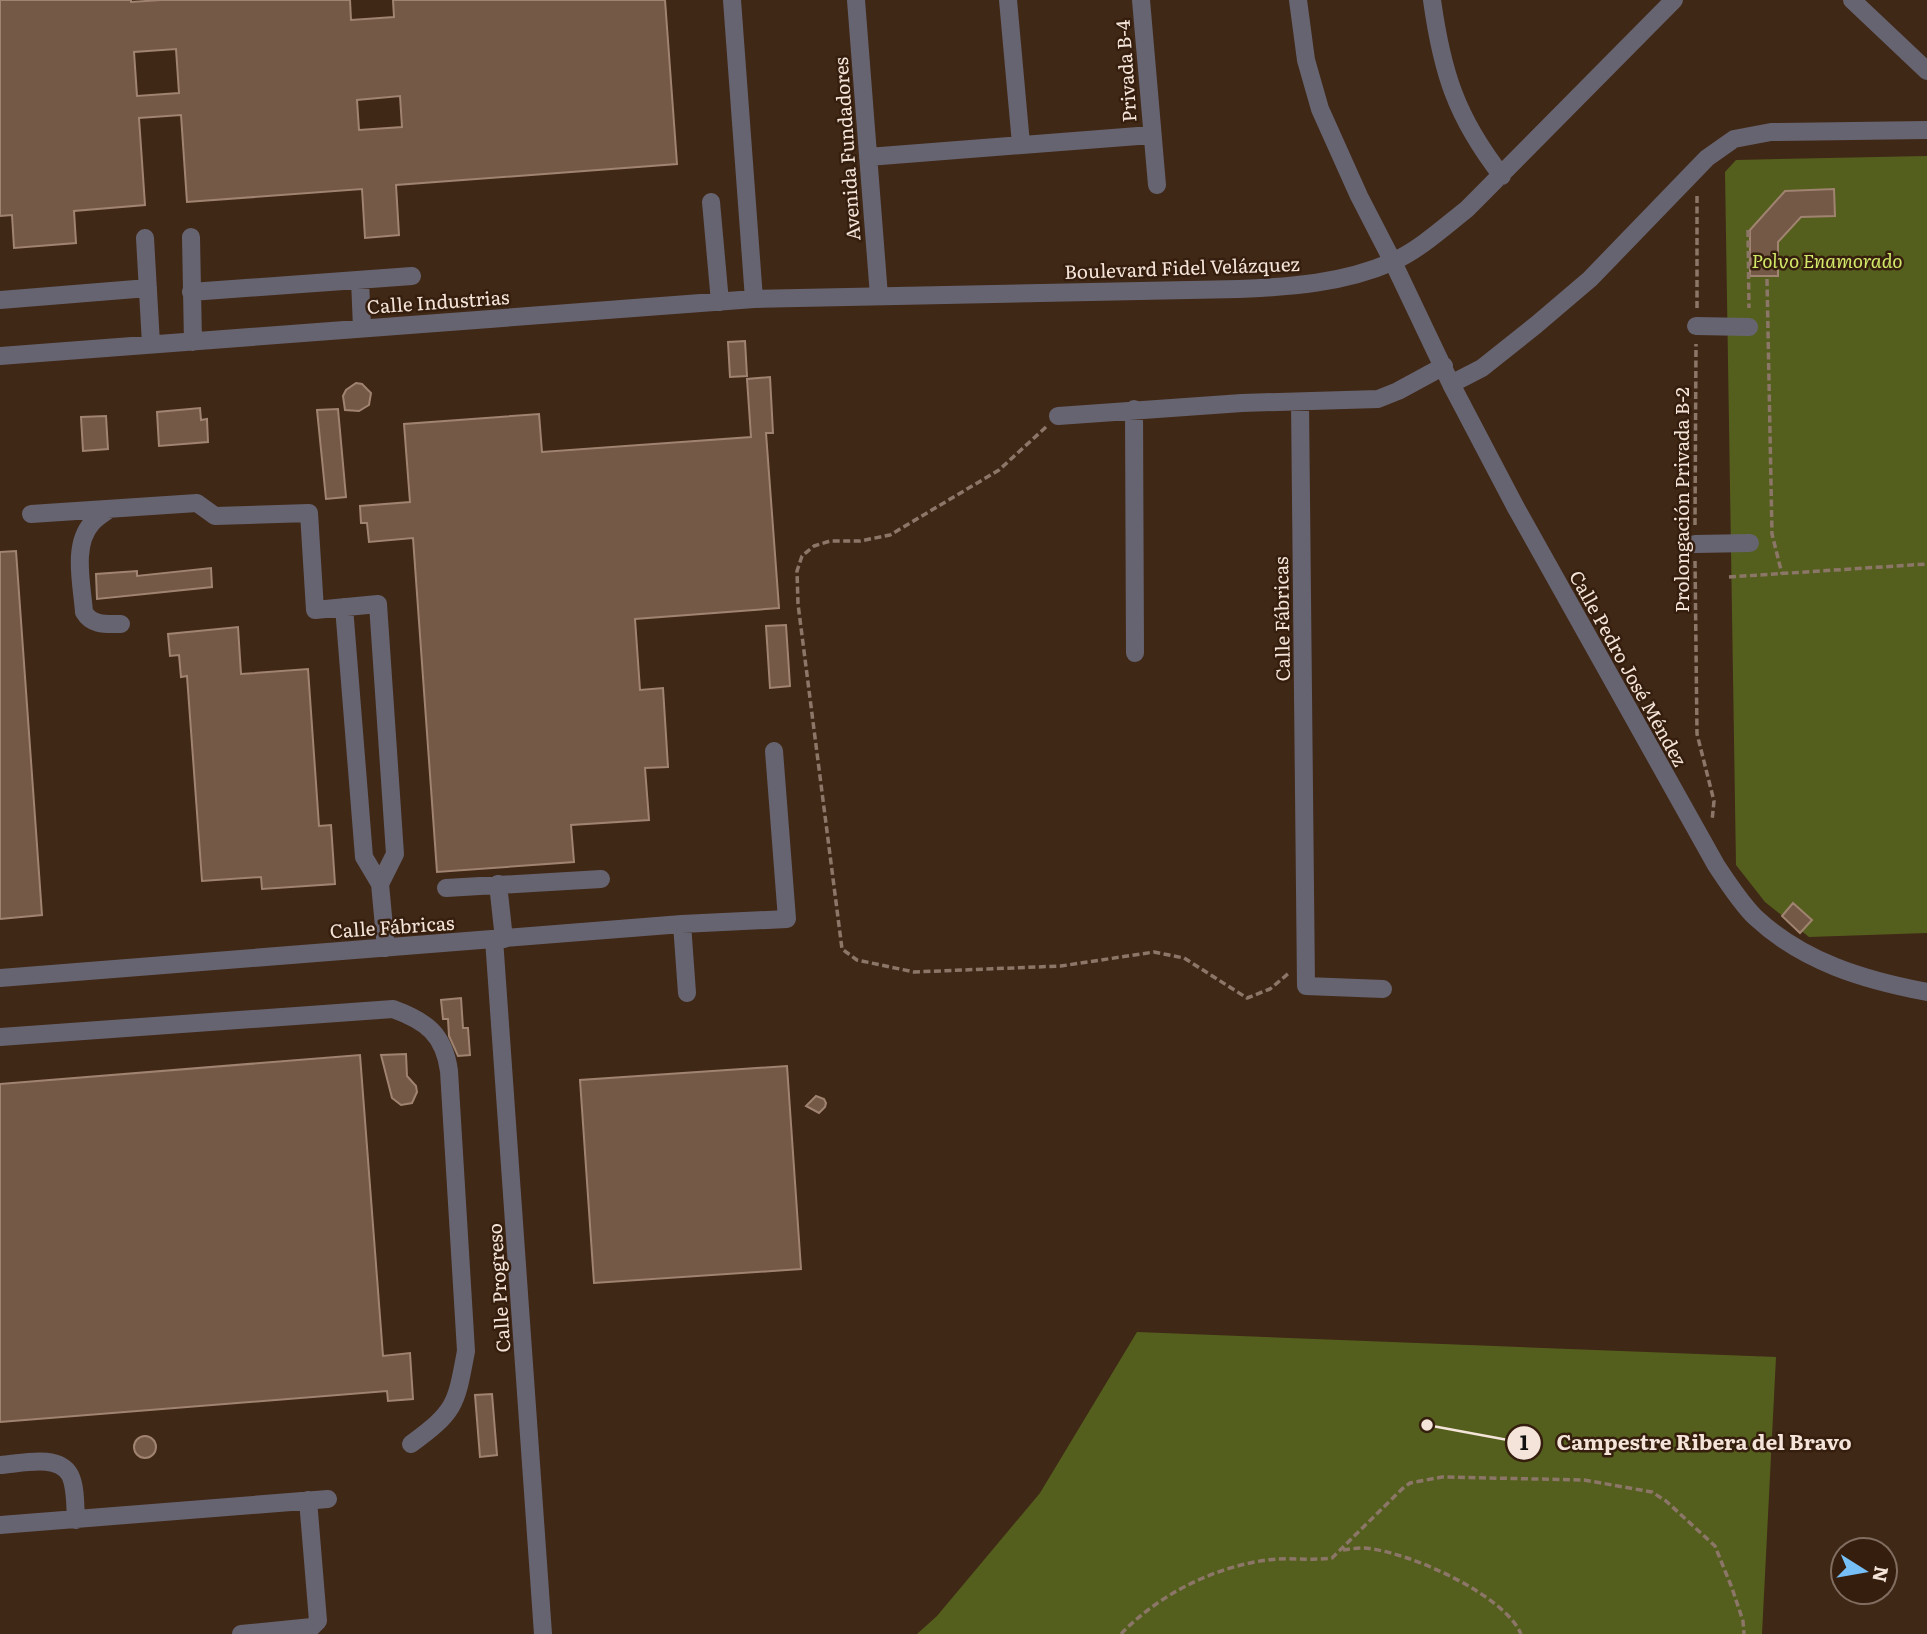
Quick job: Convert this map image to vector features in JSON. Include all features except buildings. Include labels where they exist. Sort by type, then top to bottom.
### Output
[{"type":"street","points":[[732,0],[754,299]]},
{"type":"street","name":"Avenida Fundadores","points":[[856,0],[878,296]]},
{"type":"street","points":[[1008,0],[1021,144]]},
{"type":"street","name":"Privada B-4","points":[[868,157],[1151,135],[1140,0]]},
{"type":"street","name":"Calle Pedro José Méndez","points":[[1298,0],[1306,60],[1320,109],[1359,196],[1394,262],[1451,384],[1515,506],[1700,838],[1736,894],[1773,933],[1817,959],[1846,972],[1877,982],[1927,992]]},
{"type":"street","points":[[1433,0],[1445,73],[1474,136],[1502,176]]},
{"type":"street","name":"Boulevard Fidel Velázquez","points":[[878,296],[1295,286],[1338,279],[1394,262],[1467,209],[1674,0]]},
{"type":"street","points":[[1852,0],[1927,71]]},
{"type":"street","points":[[1451,384],[1482,368],[1590,278],[1707,158],[1734,139],[1771,132],[1927,130]]},
{"type":"street","points":[[1151,135],[1157,185]]},
{"type":"street","points":[[712,202],[720,302]]},
{"type":"street","points":[[191,237],[193,342]]},
{"type":"street","points":[[145,238],[151,344]]},
{"type":"street","points":[[191,292],[412,276]]},
{"type":"street","points":[[360,280],[362,328]]},
{"type":"street","points":[[0,300],[148,288]]},
{"type":"street","name":"Calle Industrias","points":[[0,356],[754,299],[878,296]]},
{"type":"street","points":[[1696,326],[1749,321]]},
{"type":"street","points":[[1058,416],[1134,409],[1378,399],[1444,366]]},
{"type":"street","name":"Calle Fábricas","points":[[1300,402],[1306,986],[1383,989]]},
{"type":"street","points":[[1134,409],[1135,653]]},
{"type":"street","points":[[31,514],[197,503],[215,516],[309,513],[315,610],[378,604],[395,854],[380,884]]},
{"type":"street","points":[[110,509],[92,522],[80,549],[84,612],[96,623],[121,624]]},
{"type":"street","points":[[1695,544],[1750,543]]},
{"type":"street","points":[[344,607],[363,857],[380,884],[386,948]]},
{"type":"street","name":"Calle Fábricas","points":[[0,978],[682,924],[787,919],[774,751]]},
{"type":"street","points":[[446,888],[601,878]]},
{"type":"street","name":"Calle Progreso","points":[[498,884],[499,939],[543,1634]]},
{"type":"street","points":[[682,924],[687,993]]},
{"type":"street","points":[[0,1037],[393,1009],[412,1016],[440,1038],[449,1071],[466,1351],[457,1395],[449,1411],[411,1444]]},
{"type":"street","points":[[0,1465],[49,1462],[64,1468],[73,1485],[76,1520]]},
{"type":"street","points":[[0,1525],[328,1499]]},
{"type":"street","points":[[241,1634],[312,1628],[318,1621],[308,1500]]},
{"type":"path","name":"Prolongación Privada B-2","points":[[1697,189],[1697,734],[1714,801],[1711,825],[1700,838]]},
{"type":"path","points":[[1748,230],[1749,321]]},
{"type":"path","points":[[1768,279],[1772,534],[1782,574]]},
{"type":"path","points":[[1058,416],[999,470],[890,535],[860,541],[830,541],[814,546],[802,556],[797,571],[798,604],[842,949],[857,960],[914,972],[1061,966],[1154,952],[1184,958],[1247,998],[1270,989],[1305,960]]},
{"type":"path","points":[[1729,577],[1927,564]]},
{"type":"path","points":[[1121,1634],[1135,1620],[1161,1602],[1213,1574],[1268,1560],[1332,1558],[1410,1483],[1442,1477],[1584,1480],[1652,1492],[1666,1501],[1715,1546],[1743,1621],[1744,1634]]},
{"type":"path","points":[[1340,1550],[1364,1548],[1394,1554],[1433,1568],[1502,1608],[1521,1634]]},
{"type":"green space","name":"Polvo Enamorado","points":[[1927,156],[1927,933],[1809,937],[1765,902],[1736,865],[1725,172],[1736,160]]},
{"type":"green space","points":[[1137,1332],[1776,1357],[1762,1634],[917,1634],[937,1616],[1040,1493]]},
{"type":"place","name":"Campestre Ribera del Bravo","points":[[1427,1425]]}]
